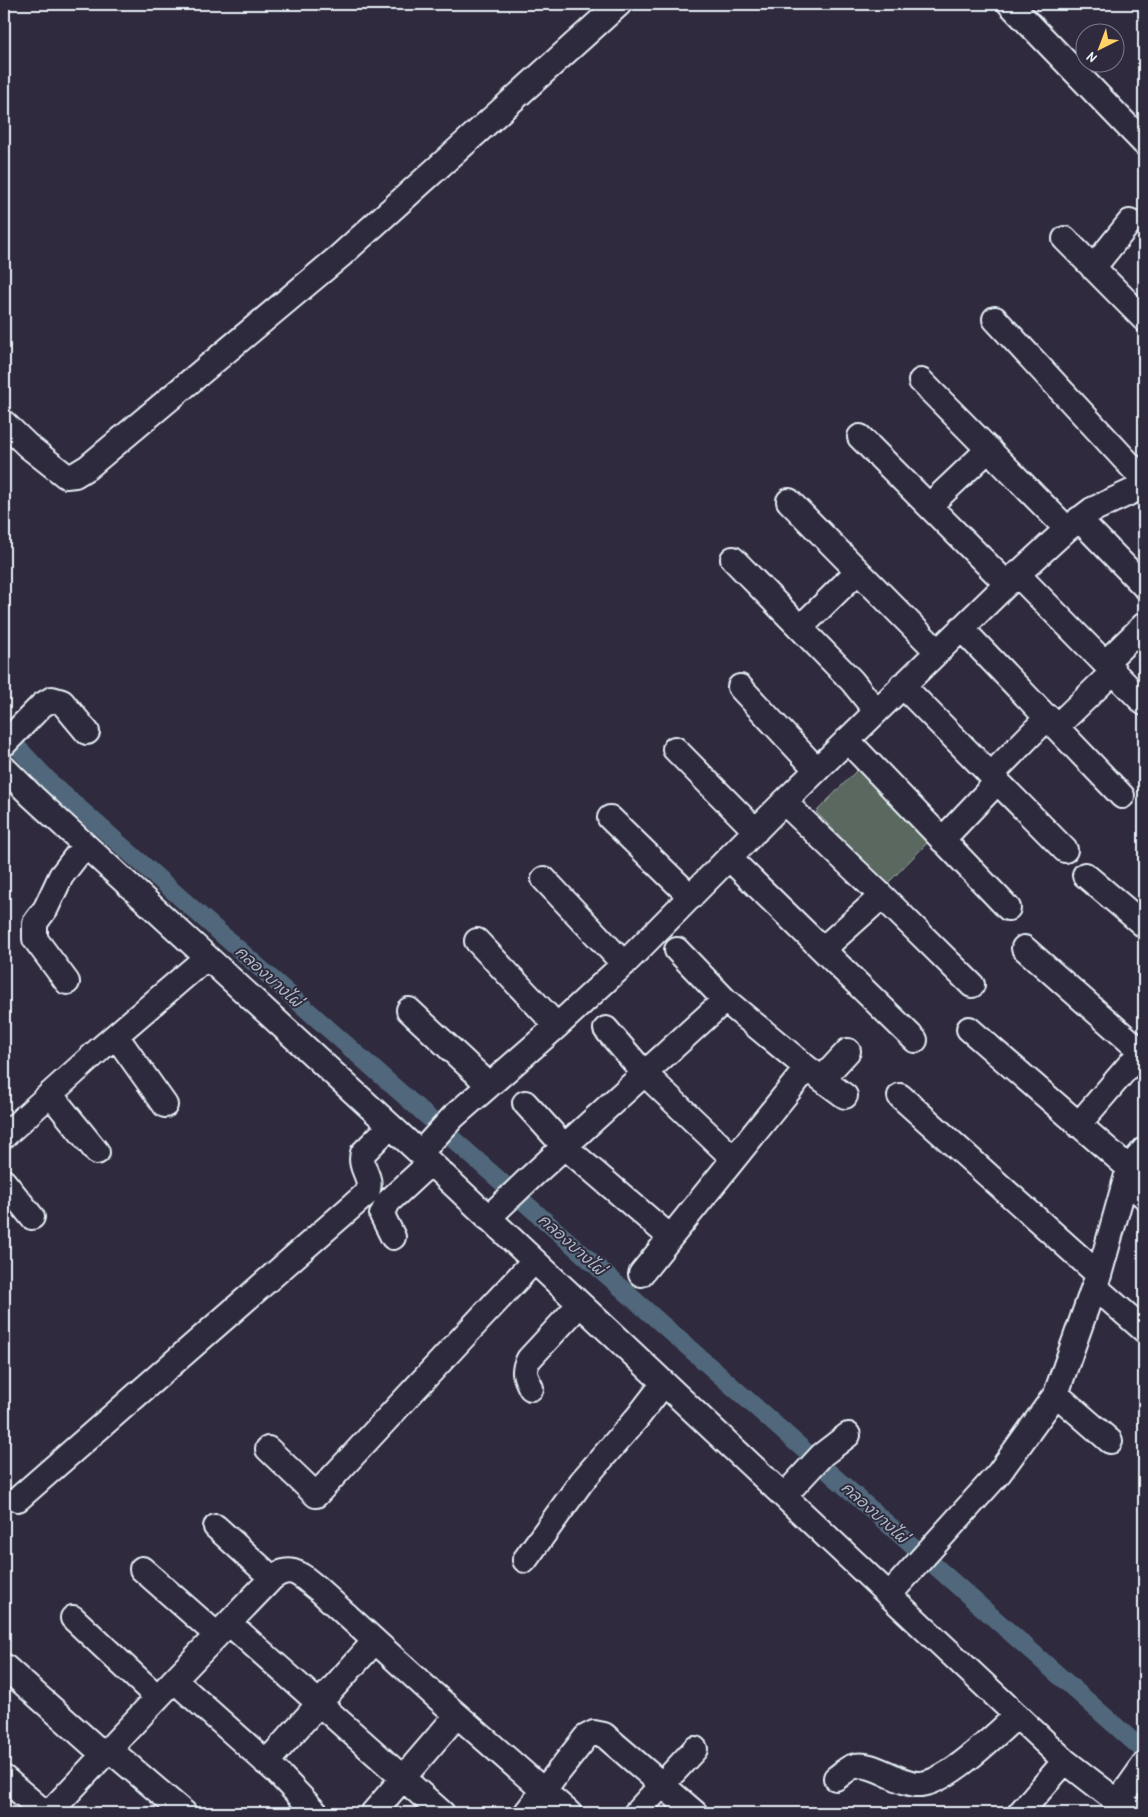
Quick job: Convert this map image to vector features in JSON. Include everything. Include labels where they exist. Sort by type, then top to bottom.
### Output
[{"type":"street","points":[[4,423],[28,446],[66,476],[75,475],[88,467],[340,256],[619,4]]},
{"type":"street","points":[[1010,4],[1141,134]]},
{"type":"street","points":[[1093,268],[1130,222]]},
{"type":"street","points":[[1065,240],[1144,319]]},
{"type":"street","points":[[995,319],[1144,480]]},
{"type":"street","points":[[921,381],[989,449],[1144,586]]},
{"type":"street","points":[[860,436],[929,506],[1110,667],[1144,703]]},
{"type":"street","points":[[929,506],[989,449]]},
{"type":"street","points":[[393,1237],[382,1215],[388,1202],[449,1121],[624,964],[784,802],[1012,579],[1073,524],[1092,510],[1144,486]]},
{"type":"street","points":[[789,501],[937,651]]},
{"type":"street","points":[[733,559],[852,681],[876,711]]},
{"type":"street","points":[[801,627],[858,571]]},
{"type":"street","points":[[942,840],[995,778],[1110,667],[1144,625]]},
{"type":"street","points":[[961,628],[1122,796]]},
{"type":"street","points":[[902,685],[1065,850]]},
{"type":"street","points":[[740,687],[817,770]]},
{"type":"street","points":[[10,737],[42,704],[52,699],[62,702],[87,732]]},
{"type":"street","points":[[847,740],[1008,908]]},
{"type":"street","points":[[675,749],[756,831]]},
{"type":"street","points":[[4,768],[84,845],[390,1126],[495,1211],[534,1261],[784,1496],[893,1591],[1064,1761],[1121,1798],[1139,1813]]},
{"type":"street","points":[[784,802],[972,985]]},
{"type":"street","points":[[610,818],[691,897]]},
{"type":"street","points":[[67,982],[35,939],[35,923],[46,908],[61,876],[84,845]]},
{"type":"street","points":[[729,858],[915,1040]]},
{"type":"street","points":[[1085,875],[1144,926]]},
{"type":"street","points":[[544,879],[624,964]]},
{"type":"street","points":[[823,950],[882,896]]},
{"type":"street","points":[[477,941],[557,1026]]},
{"type":"street","points":[[1024,948],[1143,1050],[1078,1125]]},
{"type":"street","points":[[677,950],[725,1000],[845,1096]]},
{"type":"street","points":[[4,1136],[207,957]]},
{"type":"street","points":[[495,1211],[725,1000]]},
{"type":"street","points":[[408,1010],[489,1084]]},
{"type":"street","points":[[606,1029],[644,1073],[733,1158]]},
{"type":"street","points":[[969,1030],[1078,1125],[1128,1174],[1144,1196]]},
{"type":"street","points":[[116,1036],[166,1105]]},
{"type":"street","points":[[641,1274],[733,1158],[815,1073],[848,1051]]},
{"type":"street","points":[[50,1094],[97,1152]]},
{"type":"street","points":[[900,1096],[1097,1280],[1144,1330]]},
{"type":"street","points":[[525,1103],[564,1146],[670,1236]]},
{"type":"street","points":[[18,1499],[366,1194],[370,1187],[362,1164],[363,1153],[390,1126]]},
{"type":"street","points":[[893,1591],[999,1473],[1056,1394],[1097,1280],[1128,1174],[1144,1150]]},
{"type":"street","points":[[4,1182],[32,1216]]},
{"type":"street","points":[[268,1449],[316,1495],[534,1261]]},
{"type":"street","points":[[531,1388],[524,1374],[525,1366],[529,1359],[580,1304]]},
{"type":"street","points":[[525,1560],[582,1481],[637,1418],[664,1383]]},
{"type":"street","points":[[1056,1394],[1110,1441]]},
{"type":"street","points":[[784,1496],[822,1456],[848,1435]]},
{"type":"street","points":[[216,1527],[272,1578]]},
{"type":"street","points":[[142,1569],[318,1703],[442,1813]]},
{"type":"street","points":[[49,1813],[157,1697],[272,1578],[282,1571],[290,1570],[299,1574],[569,1813]]},
{"type":"street","points":[[73,1618],[157,1697]]},
{"type":"street","points":[[266,1763],[375,1641]]},
{"type":"street","points":[[4,1666],[106,1752],[184,1813]]},
{"type":"street","points":[[174,1680],[266,1763],[316,1813]]},
{"type":"street","points":[[373,1813],[457,1715]]},
{"type":"street","points":[[836,1778],[852,1767],[866,1767],[886,1773],[909,1784],[922,1784],[941,1777],[966,1760],[1017,1716]]},
{"type":"street","points":[[526,1813],[586,1737],[594,1733],[604,1735],[695,1813]]},
{"type":"street","points":[[636,1813],[695,1749]]},
{"type":"street","points":[[1020,1813],[1064,1761]]},
{"type":"street","points":[[1121,1798],[1144,1765]]},
{"type":"street","points":[[4,1778],[45,1813]]},
{"type":"green space","points":[[864,763],[936,834],[887,884],[816,812]]},
{"type":"waterway","name":"คลองบางไผ่","points":[[4,733],[52,784],[1144,1751]]}]
